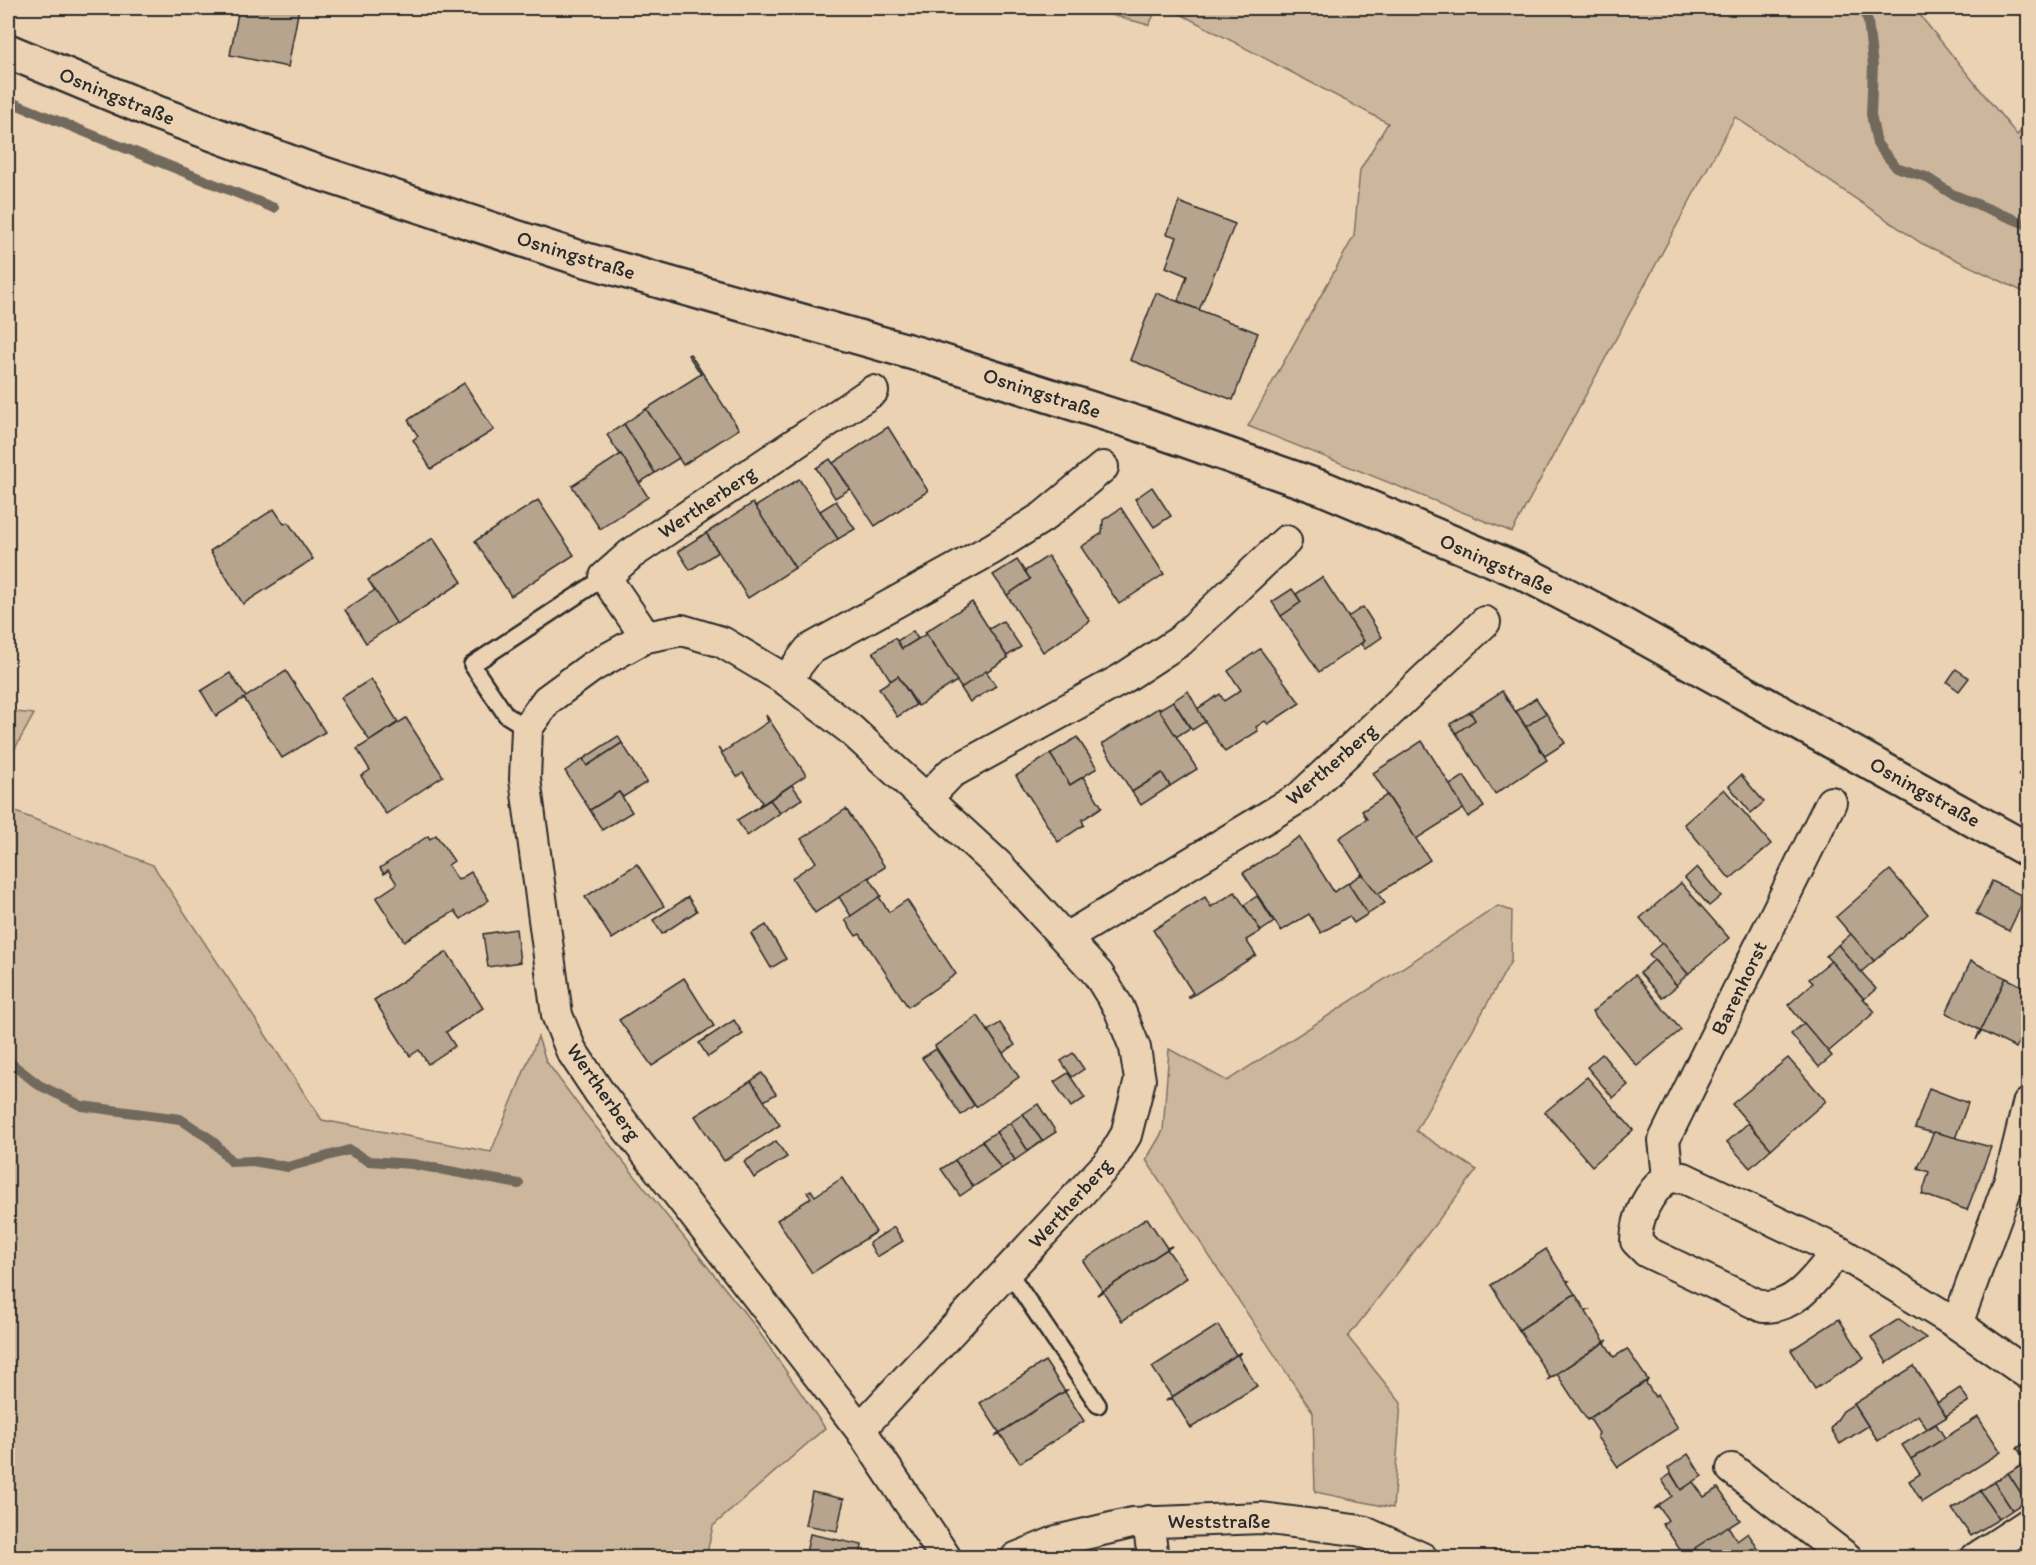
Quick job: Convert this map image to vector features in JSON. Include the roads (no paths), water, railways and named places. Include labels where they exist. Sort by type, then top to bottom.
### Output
[{"type":"street","name":"Osningstraße","points":[[8,51],[157,113],[308,169],[579,258],[925,356],[1139,424],[1325,489],[1522,572],[1599,612],[2028,850]]},
{"type":"street","name":"Wertherberg","points":[[605,577],[631,554],[873,391]]},
{"type":"street","points":[[786,680],[809,650],[992,549],[1043,517],[1103,467]]},
{"type":"street","points":[[927,798],[951,773],[1122,679],[1180,641],[1286,541]]},
{"type":"street","points":[[605,577],[646,637]]},
{"type":"street","name":"Wertherberg","points":[[1066,938],[1300,797],[1485,622]]},
{"type":"street","name":"Wertherberg","points":[[860,1429],[1111,1160],[1126,1135],[1140,1080],[1135,1048],[1119,1008],[1098,974],[1066,938],[997,864],[850,729],[786,680],[722,642],[682,630],[646,637],[592,667],[547,700],[527,728],[525,779],[557,1015],[571,1050],[599,1092],[860,1429],[946,1557]]},
{"type":"street","name":"Barenhorst","points":[[1668,1177],[1664,1140],[1831,802]]},
{"type":"street","points":[[1956,1324],[2010,1179],[2028,1104]]},
{"type":"street","points":[[1838,1251],[1795,1299],[1778,1307],[1763,1307],[1647,1252],[1636,1241],[1636,1224],[1654,1188],[1668,1177],[1684,1178],[1838,1251],[1956,1324],[2028,1374]]},
{"type":"street","points":[[1732,1469],[1847,1557]]},
{"type":"street","name":"Weststraße","points":[[1016,1557],[1060,1540],[1148,1521],[1262,1518],[1362,1531],[1422,1557]]},
{"type":"street","points":[[1148,1521],[1153,1557]]},
{"type":"street","points":[[1976,1557],[2028,1524]]},
{"type":"lane","points":[[527,728],[506,715],[472,664],[605,577]]},
{"type":"lane","points":[[1008,1271],[1098,1406]]},
{"type":"waterway","points":[[1862,8],[1868,21],[1873,66],[1871,114],[1877,144],[1896,167],[1926,177],[1952,194],[2028,225]]},
{"type":"waterway","points":[[8,101],[274,208]]},
{"type":"waterway","points":[[8,1061],[39,1085],[82,1106],[180,1119],[212,1140],[232,1162],[252,1161],[288,1167],[349,1150],[369,1161],[412,1164],[519,1184]]}]
